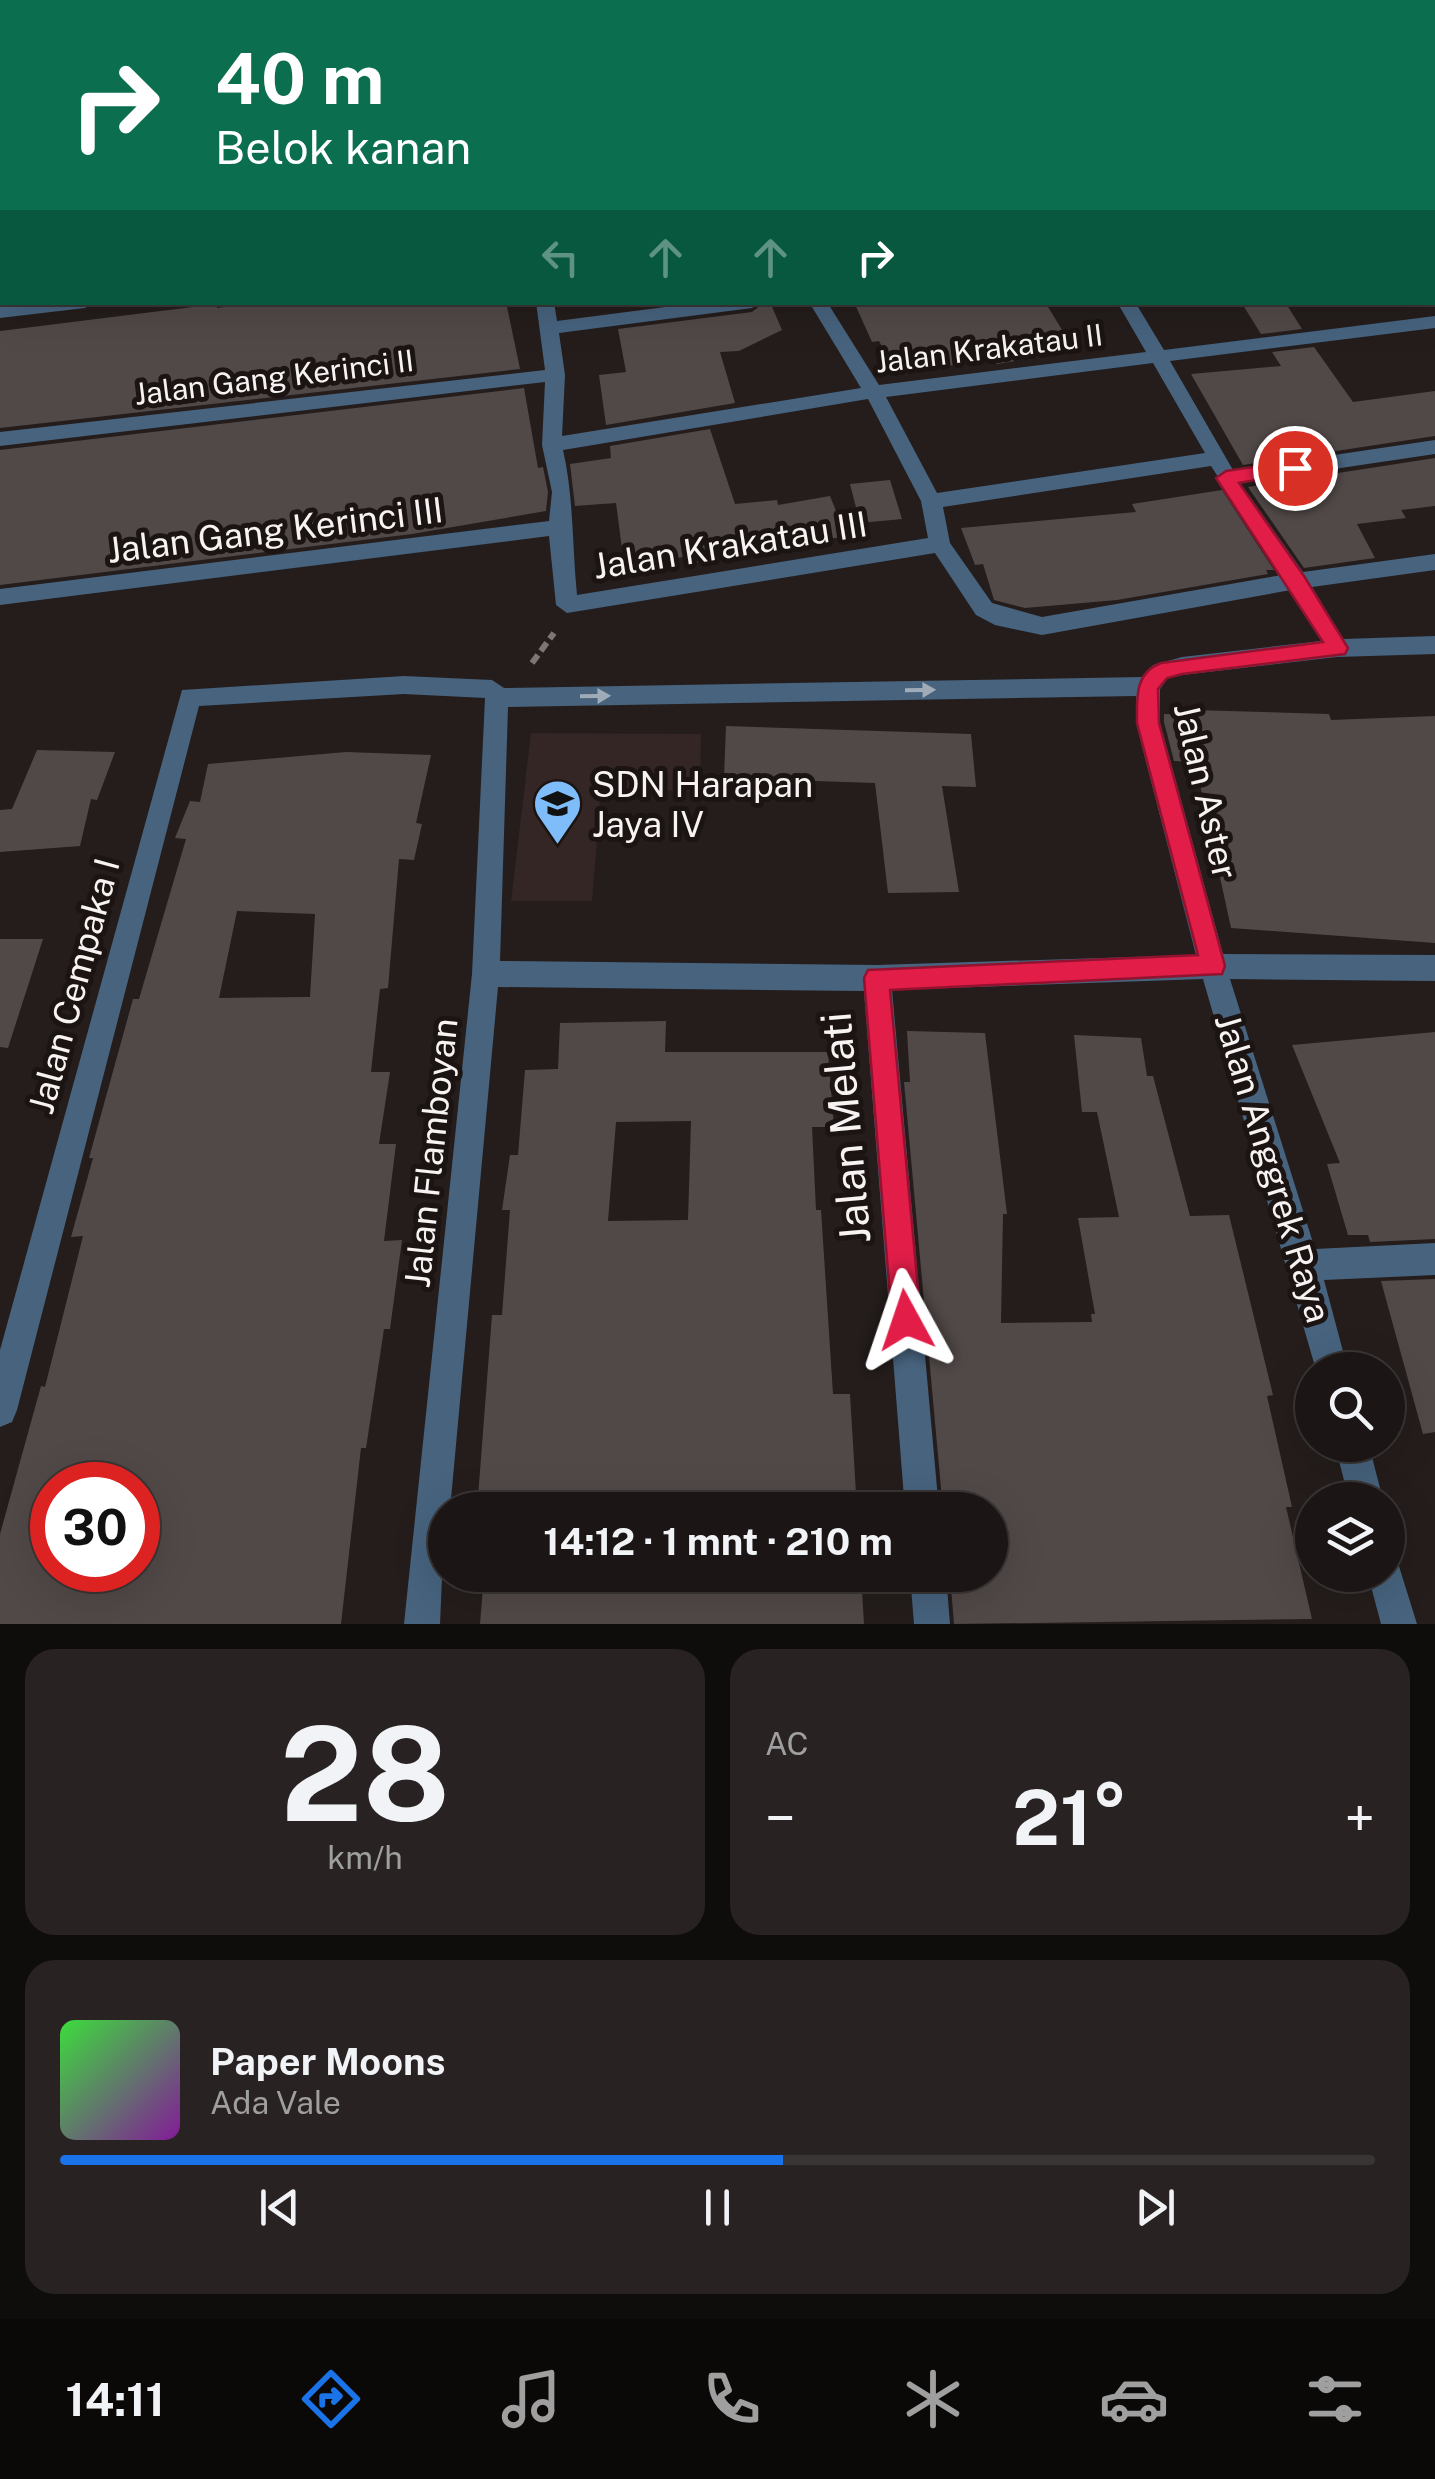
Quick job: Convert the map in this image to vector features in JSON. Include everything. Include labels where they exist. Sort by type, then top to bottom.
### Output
[{"type":"street","points":[[0,312],[60,305]]},
{"type":"street","name":"Jalan Krakatau III","points":[[545,305],[555,375],[552,445],[562,492],[559,527],[567,605],[940,544]]},
{"type":"street","points":[[551,328],[729,305]]},
{"type":"street","points":[[820,305],[874,392],[931,501],[940,544],[984,608],[1021,624],[1042,626],[1297,581],[1435,562]]},
{"type":"street","points":[[1128,305],[1222,468],[1338,648]]},
{"type":"street","name":"Jalan Krakatau II","points":[[552,445],[874,392],[1435,322]]},
{"type":"street","name":"Jalan Gang Kerinci II","points":[[0,438],[555,375]]},
{"type":"street","points":[[931,501],[1435,447]]},
{"type":"street","name":"Jalan Gang Kerinci III","points":[[0,597],[559,527]]},
{"type":"street","name":"Jalan Aster","points":[[1213,966],[1148,723],[1148,686],[1161,671],[1182,666],[1338,648],[1435,645]]},
{"type":"street","name":"Jalan Cempaka I","points":[[0,1410],[190,696],[404,685],[495,693]]},
{"type":"street","points":[[495,693],[1148,686]]},
{"type":"street","name":"Jalan Flamboyan","points":[[422,1624],[486,974],[495,693]]},
{"type":"street","points":[[486,974],[877,978],[1213,966],[1435,968]]},
{"type":"street","name":"Jalan Anggrek Raya","points":[[1213,966],[1327,1352]]},
{"type":"street","name":"Jalan Melati","points":[[877,978],[920,1492]]},
{"type":"street","points":[[1304,1265],[1435,1258]]},
{"type":"street","points":[[929,1592],[932,1624]]},
{"type":"street","points":[[1391,1592],[1399,1624]]},
{"type":"path","points":[[495,693],[536,660],[567,605]]},
{"type":"shaded area","name":"SDN Harapan Jaya IV","points":[[531,733],[701,734],[700,791],[601,790],[592,901],[511,901]]},
{"type":"building","points":[[209,305],[507,305],[520,369],[0,428],[0,331]]},
{"type":"building","points":[[761,305],[771,305],[782,330],[739,351],[720,352],[735,403],[606,425],[599,375],[626,372],[618,329],[752,312]]},
{"type":"building","points":[[855,305],[1047,305],[1075,351],[997,364],[993,358],[897,375],[879,341],[872,342]]},
{"type":"building","points":[[1243,305],[1287,305],[1302,329],[1261,334]]},
{"type":"building","points":[[1314,347],[1353,402],[1435,391],[1435,436],[1243,465],[1191,374],[1281,366],[1272,352]]},
{"type":"building","points":[[524,388],[538,468],[543,467],[548,492],[546,511],[412,534],[0,585],[0,450]]},
{"type":"building","points":[[710,429],[735,504],[777,500],[778,505],[830,496],[846,536],[695,563],[693,556],[624,564],[616,503],[575,506],[570,464],[611,458],[610,446]]},
{"type":"building","points":[[1435,458],[1435,506],[1401,510],[1406,518],[1357,524],[1375,558],[1304,568],[1248,487]]},
{"type":"building","points":[[890,480],[902,519],[860,523],[850,484]]},
{"type":"building","points":[[1222,490],[1274,570],[1266,570],[1268,574],[1117,600],[1025,608],[994,600],[983,564],[975,565],[961,528],[1136,512],[1132,504]]},
{"type":"building","points":[[1192,710],[1329,714],[1331,720],[1435,716],[1435,943],[1231,928],[1195,762],[1174,761],[1164,722],[1164,714],[1193,715]]},
{"type":"building","name":"SDN Harapan Jaya IV","points":[[726,726],[971,734],[976,787],[942,786],[959,892],[888,893],[875,783],[724,778]]},
{"type":"building","points":[[37,750],[115,752],[97,800],[91,799],[80,846],[0,852],[0,810],[12,809]]},
{"type":"building","points":[[346,752],[431,755],[416,823],[422,824],[414,860],[399,859],[388,988],[380,989],[371,1072],[390,1072],[379,1144],[396,1144],[384,1241],[402,1240],[390,1329],[384,1329],[366,1448],[361,1448],[341,1624],[0,1624],[0,1534],[41,1386],[45,1387],[83,1236],[71,1237],[93,1158],[89,1158],[133,999],[139,999],[186,839],[175,838],[190,801],[200,802],[208,764]],"holes":[[[237,911],[315,914],[310,997],[219,998]]]},
{"type":"building","points":[[0,939],[43,939],[8,1048],[0,1047]]},
{"type":"building","points":[[666,1021],[665,1052],[828,1052],[834,1127],[812,1127],[816,1210],[821,1210],[833,1394],[850,1394],[856,1492],[478,1492],[492,1315],[502,1315],[510,1210],[502,1210],[510,1155],[518,1155],[525,1070],[558,1069],[560,1023]],"holes":[[[691,1121],[688,1220],[608,1221],[616,1122]]]},
{"type":"building","points":[[907,1031],[985,1033],[1007,1214],[1003,1214],[1001,1323],[1092,1322],[1091,1314],[1095,1314],[1078,1218],[1119,1217],[1097,1112],[1082,1112],[1074,1035],[1141,1038],[1147,1076],[1153,1076],[1190,1216],[1229,1215],[1273,1395],[1267,1396],[1292,1507],[1286,1507],[1295,1546],[1295,1592],[1306,1592],[1312,1619],[954,1624],[951,1592],[1008,1592],[1008,1492],[941,1492],[904,1082],[910,1082]]},
{"type":"building","points":[[1435,1032],[1435,1239],[1370,1242],[1368,1235],[1348,1235],[1327,1164],[1340,1163],[1292,1045]]},
{"type":"building","points":[[1435,1279],[1435,1432],[1423,1434],[1405,1368],[1405,1352],[1400,1352],[1381,1281]]},
{"type":"building","points":[[483,1592],[862,1592],[864,1624],[480,1624]]},
{"type":"place","name":"SDN Harapan Jaya IV","points":[[557,846]]},
{"type":"route","points":[[906,1320],[877,978],[1213,966],[1148,723],[1148,686],[1161,671],[1182,666],[1338,648],[1226,478],[1295,468]]}]
